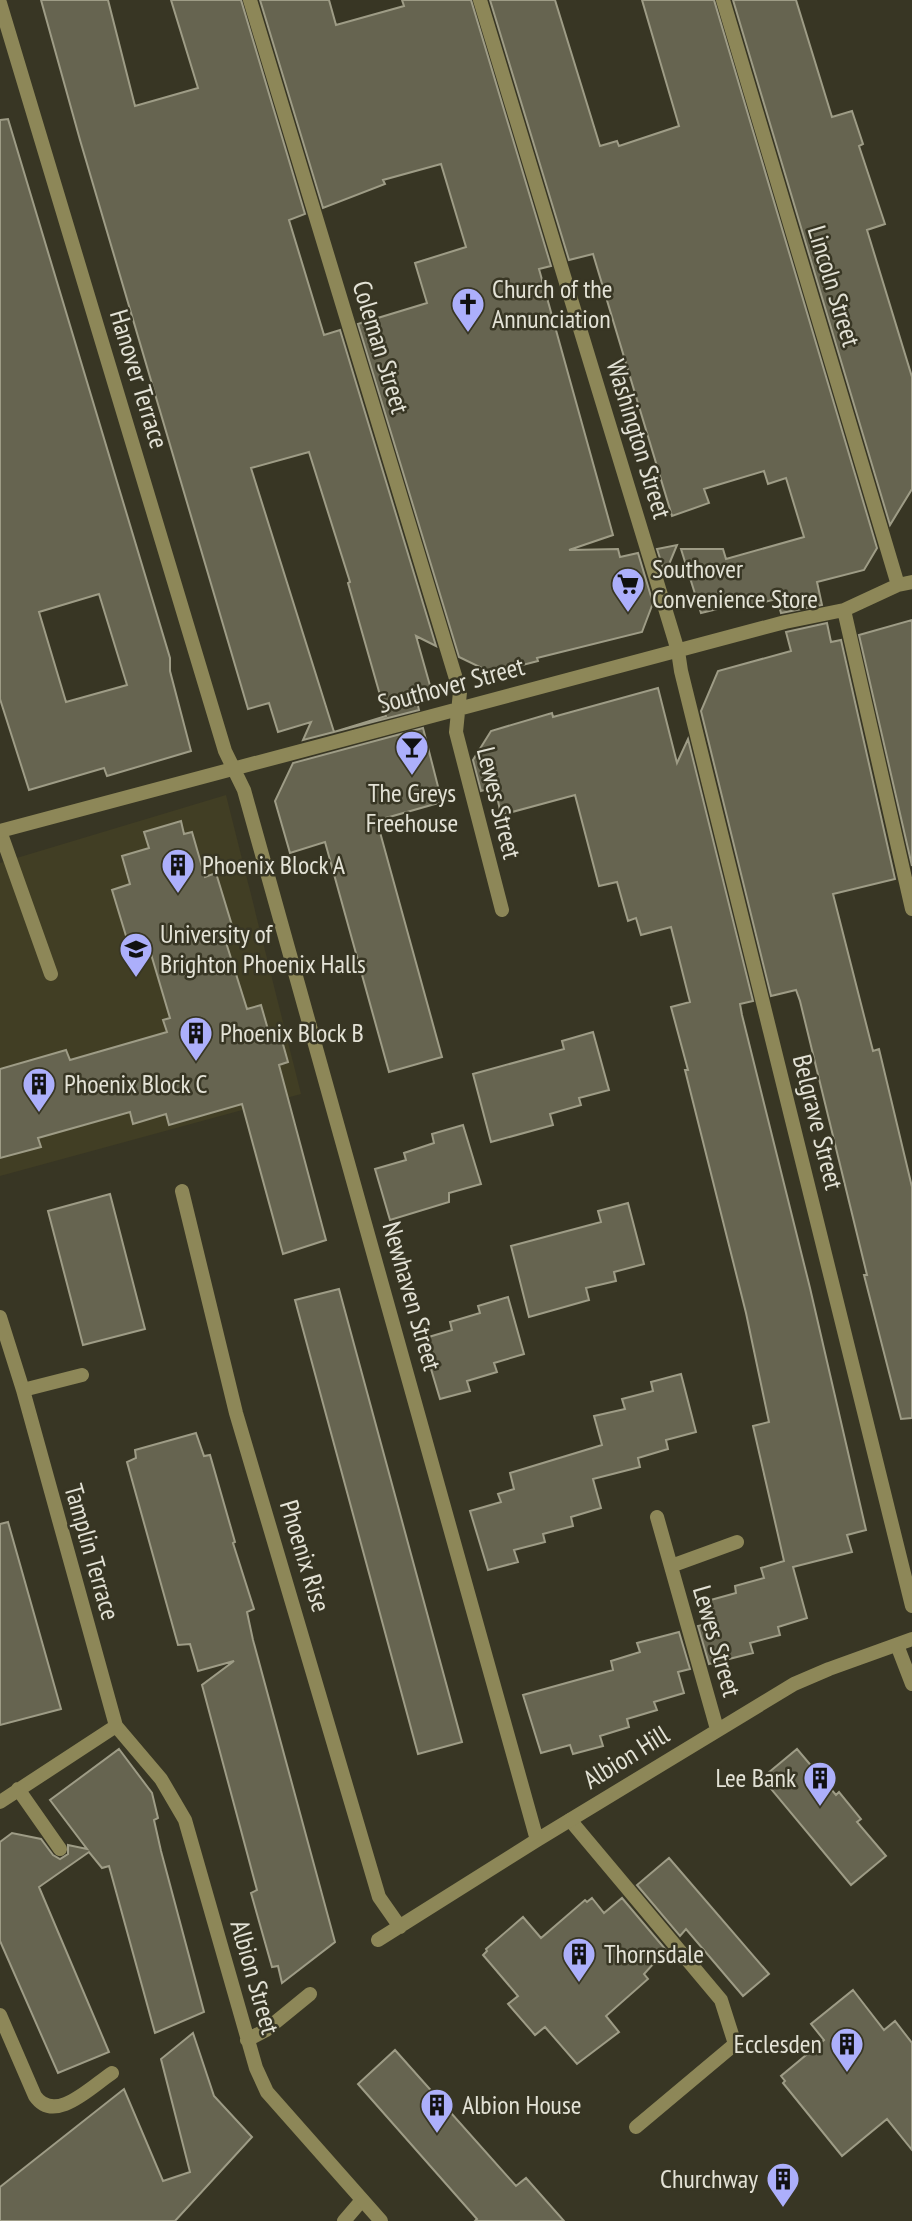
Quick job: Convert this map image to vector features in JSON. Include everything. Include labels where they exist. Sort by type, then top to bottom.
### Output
[{"type":"street","name":"Coleman Street","points":[[250,0],[460,692],[458,708]]},
{"type":"street","name":"Washington Street","points":[[481,0],[678,650]]},
{"type":"street","name":"Lincoln Street","points":[[723,0],[905,584]]},
{"type":"street","name":"Hanover Terrace","points":[[0,3],[225,751],[234,768]]},
{"type":"street","name":"Southover Street","points":[[0,831],[678,650],[785,622],[844,610],[905,584]]},
{"type":"street","points":[[844,610],[912,909]]},
{"type":"street","name":"Belgrave Street","points":[[678,650],[687,698],[912,1606]]},
{"type":"street","name":"Lewes Street","points":[[458,708],[456,732],[502,910]]},
{"type":"street","name":"Newhaven Street","points":[[234,768],[251,817],[537,1840]]},
{"type":"street","points":[[0,831],[51,974]]},
{"type":"street","name":"Phoenix Rise","points":[[183,1191],[236,1413],[379,1897],[400,1927]]},
{"type":"street","name":"Tamplin Terrace","points":[[0,1317],[23,1390],[116,1726]]},
{"type":"street","points":[[23,1390],[82,1375]]},
{"type":"street","name":"Lewes Street","points":[[657,1517],[717,1729]]},
{"type":"street","name":"Lewes Street","points":[[671,1566],[737,1542]]},
{"type":"street","name":"Albion Hill","points":[[378,1940],[794,1684],[912,1639]]},
{"type":"street","points":[[897,1645],[912,1684]]},
{"type":"street","points":[[0,1802],[116,1726]]},
{"type":"street","name":"Albion Street","points":[[116,1726],[161,1779],[185,1820],[247,2040],[267,2092],[381,2221]]},
{"type":"street","points":[[18,1789],[60,1849]]},
{"type":"street","points":[[570,1820],[721,2000],[735,2043],[636,2127]]},
{"type":"street","points":[[247,2040],[266,2030],[310,1994]]},
{"type":"street","points":[[0,2015],[35,2096],[44,2105],[64,2105],[112,2073]]},
{"type":"street","points":[[344,2221],[362,2200]]},
{"type":"shaded area","name":"University of Brighton Phoenix Halls","points":[[226,795],[301,1094],[0,1176],[0,863]]},
{"type":"building","points":[[41,0],[108,0],[135,106],[198,88],[171,0],[241,0],[305,214],[289,220],[324,335],[340,330],[436,646],[416,636],[431,689],[415,694],[419,710],[334,732],[303,740],[311,722],[278,732],[269,703],[248,709]],"holes":[[[309,452],[350,582],[348,583],[386,716],[334,732],[251,468]]]},
{"type":"building","points":[[260,0],[329,0],[336,25],[404,6],[402,0],[471,0],[551,266],[539,269],[613,535],[569,550],[618,549],[620,557],[638,553],[653,603],[642,632],[537,658],[538,661],[492,673],[459,657],[358,324],[427,303],[415,263],[466,247],[441,164],[383,180],[385,184],[323,208]]},
{"type":"building","points":[[490,0],[555,0],[600,146],[617,141],[619,146],[679,126],[642,0],[714,0],[877,548],[864,570],[817,582],[822,605],[781,613],[777,599],[747,606],[750,601],[701,613],[681,549],[723,549],[726,559],[804,537],[786,478],[768,484],[764,471],[704,489],[709,503],[672,516],[593,254],[569,260]]},
{"type":"building","points":[[733,0],[796,0],[832,117],[852,111],[863,144],[859,146],[885,224],[867,230],[912,377],[912,489],[890,525]]},
{"type":"building","points":[[8,119],[170,658],[170,671],[191,751],[107,776],[104,768],[29,790],[0,699],[0,120]],"holes":[[[99,594],[127,685],[66,702],[39,612]]]},
{"type":"building","points":[[677,545],[665,574],[657,549]]},
{"type":"building","points":[[912,620],[912,866],[859,635]]},
{"type":"building","points":[[827,623],[831,642],[841,640],[895,879],[833,894],[873,1051],[879,1049],[912,1187],[912,1418],[901,1419],[864,1275],[867,1275],[800,1001],[796,990],[771,996],[701,711],[718,671],[791,651],[786,632]]},
{"type":"building","points":[[658,688],[677,763],[688,739],[753,1001],[740,1004],[742,1015],[810,1288],[866,1530],[847,1535],[852,1552],[793,1567],[807,1618],[778,1627],[780,1635],[750,1643],[753,1653],[709,1664],[698,1626],[712,1623],[707,1601],[736,1593],[735,1586],[764,1578],[761,1568],[784,1561],[753,1426],[769,1422],[746,1313],[671,1007],[690,1002],[671,927],[641,935],[636,918],[628,921],[617,882],[599,886],[575,795],[501,815],[495,787],[481,791],[473,760],[491,731],[552,713],[553,717]]},
{"type":"building","points":[[423,728],[442,802],[379,820],[381,824],[378,825],[442,1057],[389,1072],[325,842],[290,853],[275,801],[293,763]]},
{"type":"building","points":[[181,821],[184,834],[192,832],[205,877],[216,873],[234,932],[224,936],[247,1009],[261,1005],[269,1033],[279,1030],[288,1062],[279,1065],[326,1240],[283,1254],[242,1104],[169,1125],[166,1114],[133,1124],[130,1112],[38,1138],[41,1147],[0,1158],[0,1069],[66,1050],[70,1060],[167,1032],[163,1020],[170,1018],[148,944],[130,949],[112,890],[130,884],[122,856],[149,848],[144,832]]},
{"type":"building","points":[[593,1032],[609,1090],[579,1098],[581,1105],[550,1114],[553,1125],[491,1142],[473,1074],[564,1049],[562,1041]]},
{"type":"building","points":[[463,1125],[481,1184],[449,1193],[449,1202],[390,1220],[375,1169],[406,1160],[404,1153],[434,1143],[432,1134]]},
{"type":"building","points":[[110,1194],[145,1329],[83,1345],[48,1211]]},
{"type":"building","points":[[628,1203],[644,1264],[614,1272],[616,1281],[586,1288],[589,1300],[529,1317],[511,1246],[601,1222],[598,1211]]},
{"type":"building","points":[[339,1289],[462,1742],[418,1754],[295,1300]]},
{"type":"building","points":[[508,1297],[524,1354],[494,1363],[497,1372],[467,1381],[470,1391],[440,1399],[422,1339],[452,1330],[450,1322],[480,1313],[478,1306]]},
{"type":"building","points":[[681,1374],[696,1432],[666,1440],[668,1449],[638,1458],[640,1467],[593,1479],[601,1508],[571,1517],[573,1526],[543,1534],[545,1542],[514,1550],[518,1562],[488,1570],[470,1511],[501,1502],[498,1494],[514,1489],[510,1473],[602,1445],[594,1416],[625,1409],[622,1399],[653,1391],[651,1382]]},
{"type":"building","points":[[196,1433],[204,1456],[210,1455],[254,1609],[247,1612],[253,1640],[335,1942],[282,1983],[278,1966],[272,1967],[251,1893],[257,1890],[202,1685],[234,1661],[198,1671],[190,1644],[178,1645],[127,1462],[136,1458],[135,1450]]},
{"type":"building","points":[[8,1522],[61,1709],[0,1725],[0,1524]]},
{"type":"building","points":[[679,1632],[690,1669],[678,1672],[684,1693],[654,1702],[657,1710],[627,1719],[629,1727],[600,1736],[603,1746],[573,1754],[570,1745],[541,1753],[523,1695],[613,1670],[611,1661],[640,1652],[637,1643]]},
{"type":"building","points":[[119,1749],[152,1793],[158,1818],[154,1820],[161,1851],[204,2012],[155,2033],[109,1866],[102,1868],[89,1852],[39,1887],[109,2052],[58,2073],[0,1941],[0,1842],[12,1833],[41,1839],[53,1855],[60,1859],[68,1854],[68,1845],[87,1849],[50,1800]]},
{"type":"building","name":"Lee Bank","points":[[797,1749],[836,1795],[839,1792],[861,1819],[857,1822],[886,1856],[851,1885],[762,1778]]},
{"type":"building","points":[[669,1858],[769,1974],[743,1996],[686,1929],[680,1936],[637,1885]]},
{"type":"building","name":"Thornsdale","points":[[592,1898],[604,1913],[622,1898],[666,1950],[644,1974],[648,1979],[606,2016],[619,2032],[577,2064],[545,2027],[535,2035],[508,2004],[518,1996],[483,1955],[486,1949],[523,1917],[541,1938],[585,1900],[587,1902]]},
{"type":"building","name":"Ecclesden","points":[[853,1990],[884,2030],[895,2021],[912,2043],[912,2150],[887,2119],[842,2156],[783,2083],[785,2081],[781,2076],[824,2040],[811,2024]]},
{"type":"building","points":[[193,2033],[214,2096],[252,2137],[175,2221],[0,2221],[0,2187],[124,2089],[163,2181],[190,2172],[161,2059]]},
{"type":"building","name":"Albion House","points":[[395,2050],[516,2186],[526,2178],[564,2221],[475,2221],[477,2219],[358,2084]]},
{"type":"place","name":"Church of the Annunciation","points":[[468,334]]},
{"type":"place","name":"Southover Convenience Store","points":[[628,614]]},
{"type":"place","name":"The Greys Freehouse","points":[[412,777]]},
{"type":"place","name":"Phoenix Block A","points":[[178,895]]},
{"type":"place","name":"University of Brighton Phoenix Halls","points":[[136,979]]},
{"type":"place","name":"Phoenix Block B","points":[[196,1063]]},
{"type":"place","name":"Phoenix Block C","points":[[39,1114]]},
{"type":"place","name":"Lee Bank","points":[[820,1808]]},
{"type":"place","name":"Thornsdale","points":[[579,1984]]},
{"type":"place","name":"Ecclesden","points":[[847,2074]]},
{"type":"place","name":"Albion House","points":[[437,2135]]},
{"type":"place","name":"Churchway","points":[[783,2209]]}]
